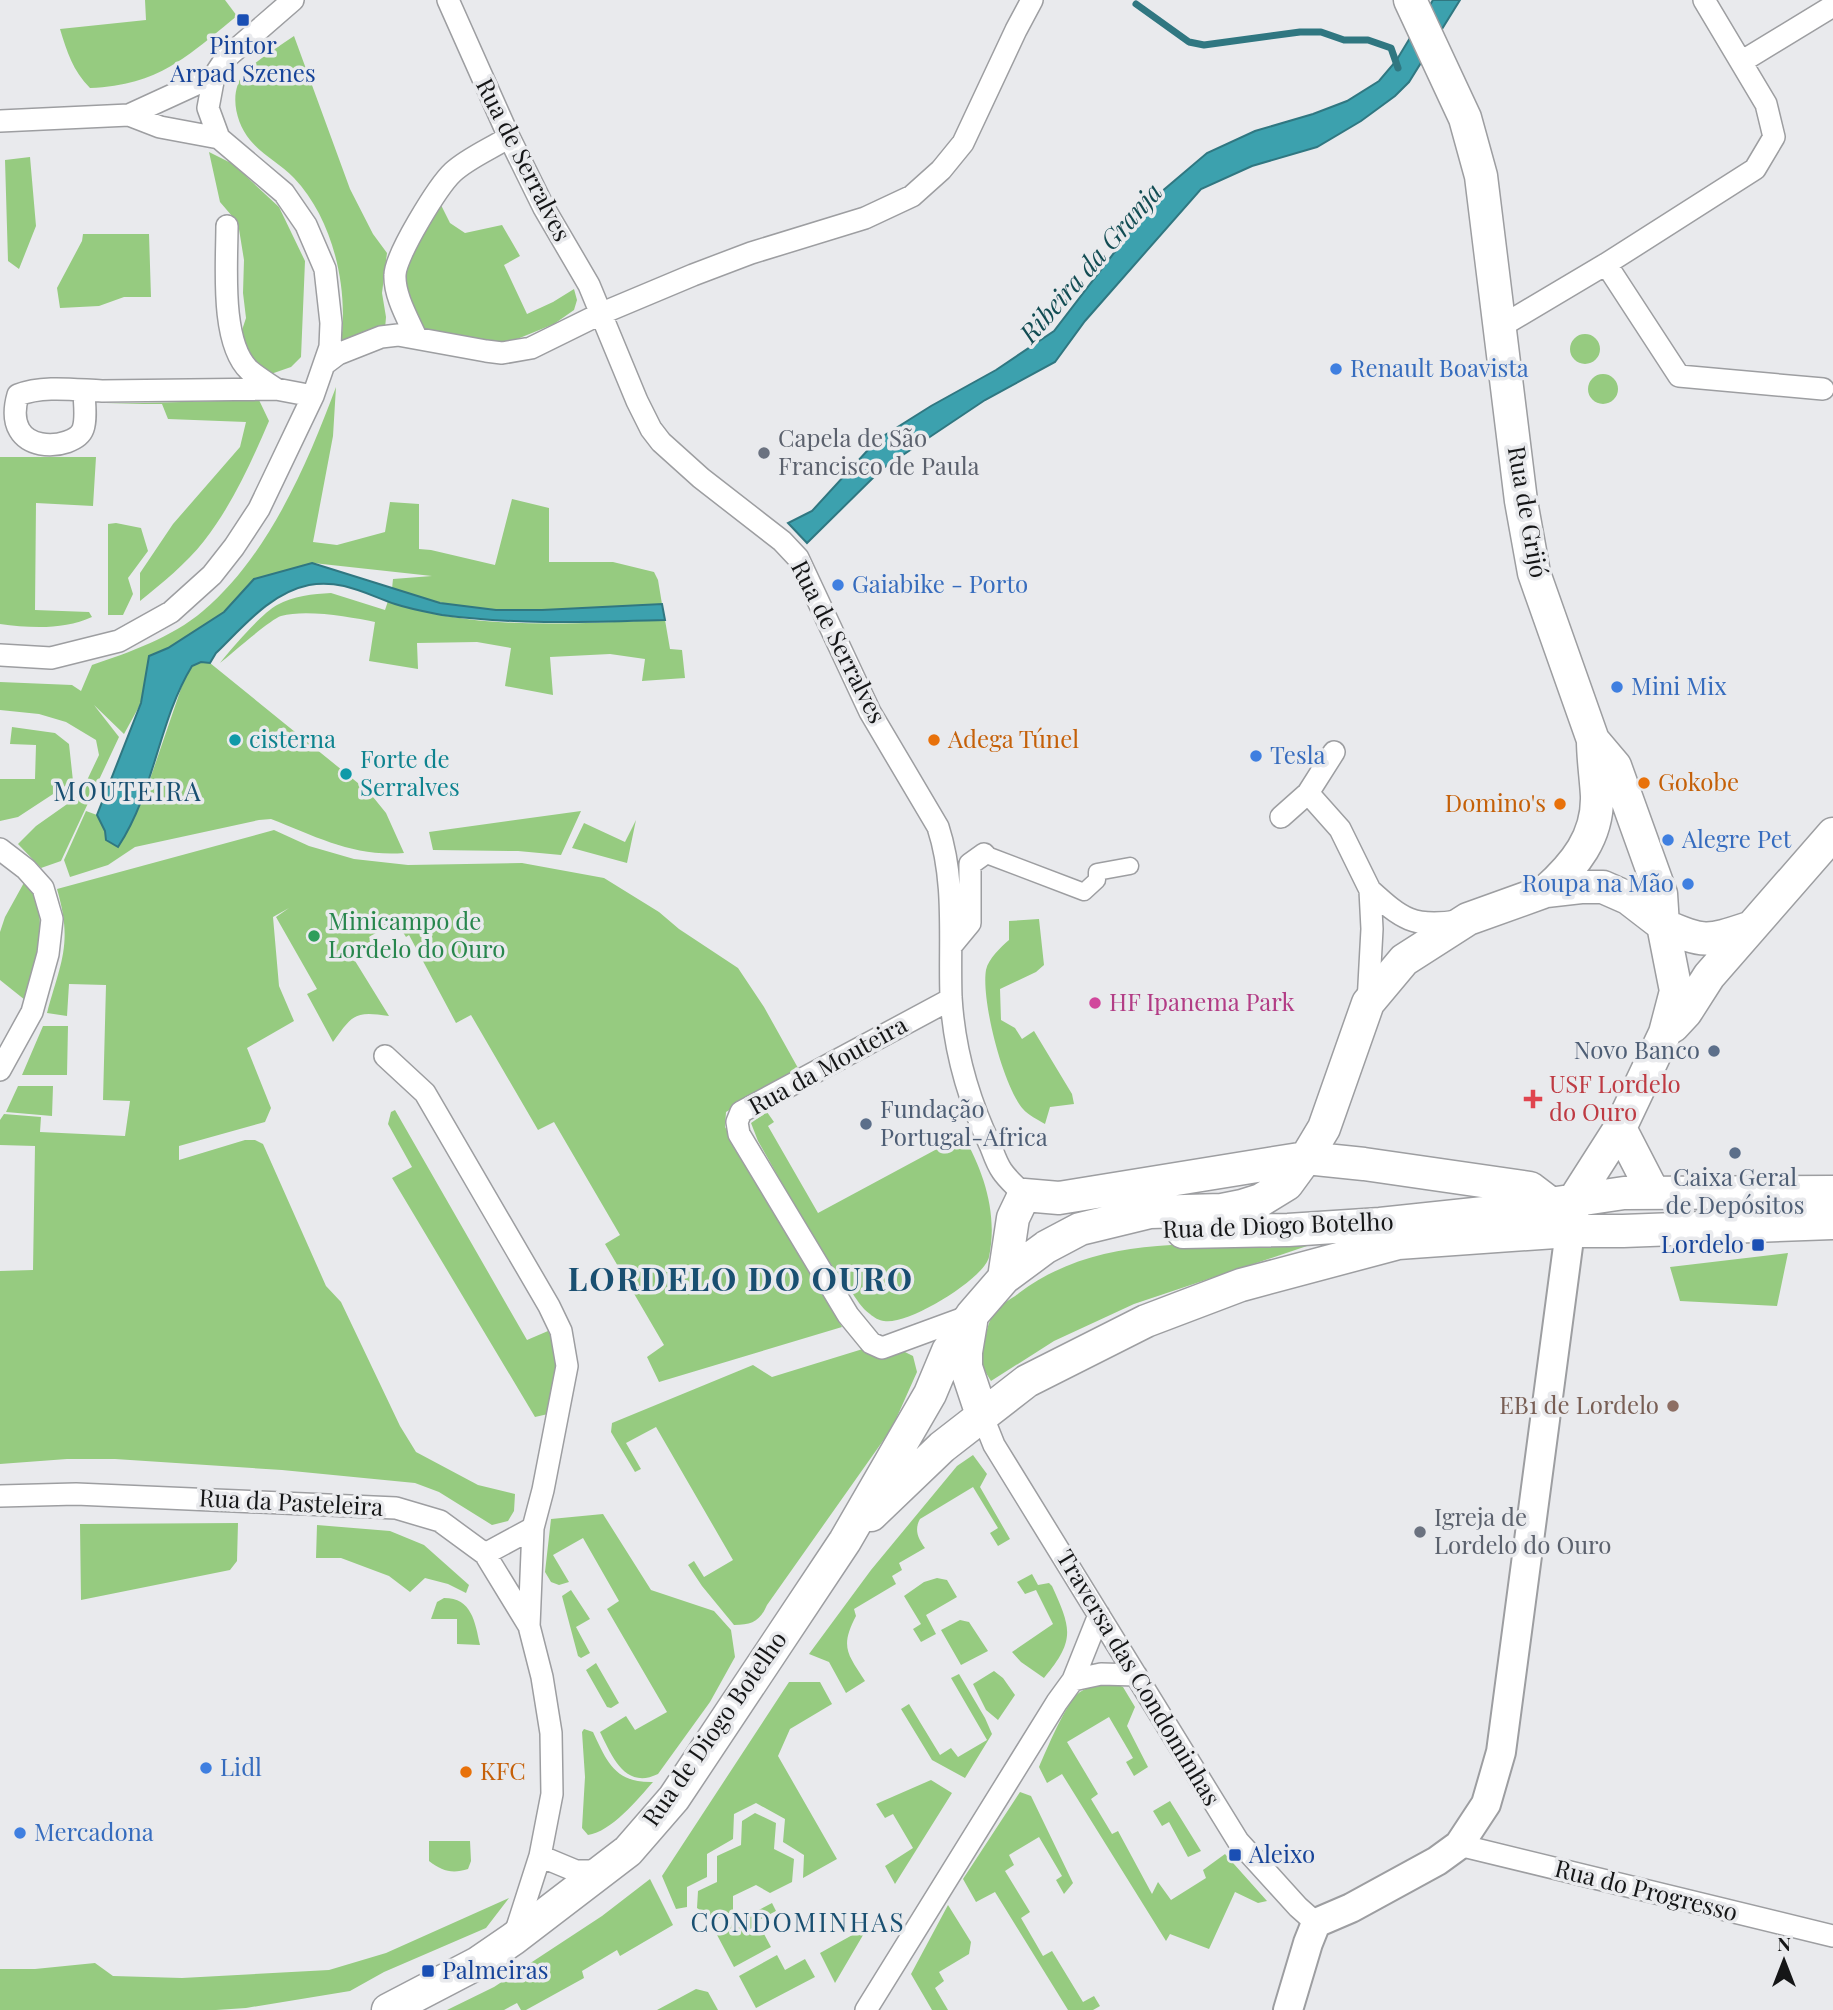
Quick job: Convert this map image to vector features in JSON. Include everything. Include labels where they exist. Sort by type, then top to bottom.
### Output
[{"type":"main road","name":"Rua de Grijó","points":[[1410,0],[1465,118],[1481,176],[1521,501],[1534,573],[1593,740],[1615,766],[1661,894],[1663,925],[1676,991],[1665,1033]]},
{"type":"main road","points":[[1546,891],[1571,868],[1595,821],[1597,796],[1593,740]]},
{"type":"main road","points":[[1563,1202],[1620,1128],[1665,1033],[1686,1012],[1709,976],[1749,928],[1833,834]]},
{"type":"main road","points":[[1113,1222],[1150,1212],[1222,1210],[1242,1206],[1261,1200],[1287,1184],[1324,1128],[1368,1003],[1404,960],[1468,919],[1546,891],[1603,887],[1628,898],[1663,925],[1692,938],[1713,940],[1749,928]]},
{"type":"main road","points":[[1620,1128],[1653,1192]]},
{"type":"main road","points":[[1004,1278],[1013,1218],[1024,1195],[1059,1198],[1306,1158],[1531,1188],[1563,1202]]},
{"type":"main road","name":"Rua de Diogo Botelho","points":[[388,2010],[478,1963],[513,1939],[628,1850],[674,1798],[845,1541],[930,1394],[948,1351],[972,1315],[1004,1278],[1046,1247],[1080,1229],[1113,1222],[1156,1233],[1288,1230],[1380,1224],[1624,1193],[1833,1192]]},
{"type":"main road","points":[[1059,1198],[1080,1229]]},
{"type":"main road","points":[[1563,1202],[1570,1231]]},
{"type":"main road","name":"Rua de Diogo Botelho","points":[[845,1541],[942,1447],[1027,1381],[1146,1321],[1241,1284],[1398,1243],[1570,1231],[1833,1223]]},
{"type":"main road","points":[[972,1315],[966,1367],[982,1415]]},
{"type":"street","points":[[0,655],[51,659],[119,641],[171,612],[212,575],[259,509],[313,396],[330,347],[331,323],[325,269],[306,225],[284,193],[219,138],[208,108],[214,76],[226,58],[293,0]]},
{"type":"street","name":"Rua de Serralves","points":[[448,0],[544,208],[589,285],[651,429],[661,442],[701,478],[782,541],[798,558],[870,712],[938,827],[945,847],[949,879],[951,999],[957,1046],[983,1131],[1001,1170],[1024,1195]]},
{"type":"street","points":[[326,363],[338,354],[381,337],[398,335],[502,353],[531,348],[600,314],[740,257],[865,218],[912,196],[942,170],[963,143],[1032,0]]},
{"type":"street","points":[[1500,327],[1606,264],[1755,169],[1774,137],[1766,104],[1703,0]]},
{"type":"street","points":[[1741,62],[1833,6]]},
{"type":"street","points":[[0,121],[128,115],[214,76]]},
{"type":"street","points":[[128,115],[160,127],[219,138]]},
{"type":"street","points":[[416,337],[394,277],[397,262],[424,214],[454,171],[509,137]]},
{"type":"street","points":[[227,226],[228,319],[238,354],[248,369],[276,389]]},
{"type":"street","points":[[1606,264],[1679,376],[1823,389]]},
{"type":"street","points":[[84,390],[276,389],[313,396]]},
{"type":"street","points":[[1281,817],[1308,793],[1334,752]]},
{"type":"street","points":[[1308,793],[1340,829],[1370,890],[1397,914],[1422,923],[1436,924],[1468,919]]},
{"type":"street","points":[[0,849],[26,869],[43,888],[52,919],[48,954],[32,1012],[0,1070]]},
{"type":"street","points":[[951,946],[970,923],[970,864],[984,854],[1084,892],[1097,880],[1097,872],[1130,866]]},
{"type":"street","points":[[1368,1003],[1372,929],[1370,890]]},
{"type":"street","name":"Rua da Mouteira","points":[[951,999],[741,1112],[737,1122],[739,1134],[848,1315],[871,1343],[882,1348],[972,1315]]},
{"type":"street","points":[[385,1056],[425,1093],[542,1294],[561,1331],[567,1366],[533,1528],[529,1626],[542,1677],[551,1733],[552,1794],[540,1856],[513,1939]]},
{"type":"street","points":[[1289,2010],[1316,1923],[1351,1908],[1437,1861],[1459,1845],[1486,1804],[1501,1752],[1570,1231]]},
{"type":"street","name":"Traversa das Condominhas","points":[[982,1415],[994,1445],[1238,1841],[1297,1907],[1316,1923]]},
{"type":"street","name":"Rua da Pasteleira","points":[[0,1496],[76,1494],[396,1508],[440,1521],[485,1554],[529,1626]]},
{"type":"street","points":[[485,1554],[533,1528]]},
{"type":"street","points":[[866,2010],[1073,1680],[1099,1615]]},
{"type":"street","points":[[1073,1680],[1101,1674],[1136,1675]]},
{"type":"street","name":"Rua do Progresso","points":[[1459,1845],[1833,1936]]},
{"type":"street","points":[[540,1856],[576,1871],[604,1871]]},
{"type":"green space","points":[[145,0],[225,0],[237,16],[187,56],[154,75],[114,86],[90,88],[75,68],[60,29],[146,20]]},
{"type":"green space","points":[[294,36],[350,189],[373,234],[387,253],[382,293],[385,329],[340,348],[343,304],[336,258],[329,235],[308,195],[294,178],[250,140],[237,115],[235,96],[240,79],[263,57]]},
{"type":"green space","points":[[209,152],[233,164],[279,207],[305,261],[301,357],[291,367],[268,375],[256,367],[241,333],[246,318],[243,293],[244,260],[238,223],[220,202]]},
{"type":"green space","points":[[30,157],[36,226],[19,269],[8,261],[5,160]]},
{"type":"green space","points":[[440,203],[450,223],[465,233],[502,225],[520,256],[504,265],[527,314],[574,289],[577,300],[574,310],[554,324],[493,349],[415,334],[405,301],[405,261]]},
{"type":"green space","points":[[83,234],[149,234],[151,297],[124,297],[99,306],[60,308],[57,288],[82,241]]},
{"type":"green space","points":[[1585,334],[1596,338],[1600,349],[1596,360],[1585,364],[1574,360],[1570,349],[1574,338]]},
{"type":"green space","points":[[1603,374],[1614,378],[1618,389],[1614,400],[1603,404],[1592,400],[1588,389],[1592,378]]},
{"type":"green space","points":[[336,387],[333,436],[313,542],[337,545],[385,532],[390,502],[419,504],[419,549],[495,565],[512,499],[549,508],[549,562],[613,562],[654,572],[662,604],[560,610],[458,606],[392,589],[393,579],[432,576],[313,563],[254,579],[224,612],[168,648],[149,656],[141,703],[124,734],[94,705],[119,737],[61,861],[41,868],[18,844],[36,826],[80,795],[99,755],[96,740],[66,722],[39,714],[0,710],[0,682],[72,685],[81,691],[92,665],[164,637],[203,611],[226,589],[266,537],[298,478]]},
{"type":"green space","points":[[259,400],[269,421],[232,498],[190,558],[140,601],[140,573],[173,524],[240,447],[246,422],[168,419],[162,404],[106,404]]},
{"type":"green space","points":[[0,457],[96,457],[93,506],[36,503],[35,610],[89,612],[92,617],[58,626],[0,624]]},
{"type":"green space","points":[[108,524],[141,528],[148,551],[128,578],[133,594],[123,615],[108,615]]},
{"type":"green space","points":[[331,593],[385,610],[388,601],[421,611],[490,621],[561,623],[665,620],[670,649],[682,650],[685,678],[642,681],[645,659],[610,654],[550,657],[553,695],[505,686],[511,648],[477,642],[417,643],[418,669],[369,661],[375,622],[315,614],[281,616],[220,663],[270,609],[296,598]]},
{"type":"green space","points":[[201,662],[210,663],[369,792],[386,813],[404,853],[352,849],[271,819],[135,847],[108,865],[70,877],[64,860],[86,811],[97,815],[105,831],[147,788],[185,677],[192,666]]},
{"type":"green space","points":[[12,727],[55,733],[69,744],[73,781],[18,817],[0,821],[0,779],[35,779],[36,745],[10,744]]},
{"type":"green space","points":[[581,811],[561,855],[518,851],[433,850],[429,832]]},
{"type":"green space","points":[[636,820],[627,863],[572,848],[584,823],[625,842]]},
{"type":"green space","points":[[274,830],[309,846],[354,859],[408,865],[522,863],[604,878],[659,912],[679,929],[738,968],[764,1007],[798,1068],[726,1112],[725,1127],[842,1327],[659,1382],[647,1357],[664,1345],[605,1244],[620,1235],[554,1122],[538,1130],[471,1015],[456,1023],[409,935],[406,937],[396,921],[369,937],[374,946],[352,956],[389,1016],[369,1014],[356,1017],[345,1025],[333,1042],[307,994],[317,989],[276,917],[289,908],[273,917],[279,986],[294,1021],[247,1048],[271,1108],[265,1122],[179,1146],[179,1160],[245,1140],[255,1140],[263,1144],[326,1286],[341,1302],[400,1426],[416,1452],[478,1485],[515,1494],[514,1511],[508,1521],[492,1525],[439,1492],[415,1483],[282,1470],[115,1459],[0,1464],[0,1271],[33,1270],[35,1146],[0,1145],[0,1120],[4,1114],[41,1117],[40,1132],[125,1136],[130,1101],[103,1100],[106,985],[69,984],[67,1016],[47,1013],[61,965],[65,939],[57,889]]},
{"type":"green space","points":[[26,879],[34,894],[40,924],[37,954],[25,1000],[0,980],[0,932],[5,917]]},
{"type":"green space","points":[[1039,919],[1044,965],[1036,972],[1000,989],[1001,1020],[1015,1028],[1022,1039],[1034,1031],[1072,1094],[1074,1104],[1050,1107],[1045,1124],[1023,1109],[1008,1082],[990,1021],[985,984],[989,962],[1009,940],[1009,921]]},
{"type":"green space","points":[[43,1026],[68,1026],[67,1075],[22,1075]]},
{"type":"green space","points":[[18,1086],[53,1086],[52,1116],[6,1112]]},
{"type":"green space","points":[[395,1110],[527,1340],[548,1331],[558,1362],[548,1414],[535,1417],[392,1178],[412,1167],[388,1124],[391,1112]]},
{"type":"green space","points":[[767,1112],[774,1122],[768,1126],[818,1213],[963,1135],[983,1179],[990,1209],[991,1241],[989,1257],[984,1266],[960,1288],[909,1316],[895,1321],[882,1321],[867,1312],[825,1255],[758,1141],[751,1123]]},
{"type":"green space","points":[[1267,1242],[1310,1245],[1134,1304],[1054,1341],[991,1381],[981,1365],[987,1331],[996,1310],[1047,1275],[1076,1262],[1138,1248]]},
{"type":"green space","points":[[1788,1253],[1777,1306],[1680,1301],[1670,1267]]},
{"type":"green space","points":[[866,1348],[899,1349],[913,1356],[917,1372],[892,1428],[761,1615],[751,1623],[734,1625],[688,1565],[694,1561],[704,1577],[733,1560],[656,1427],[626,1443],[641,1469],[635,1472],[611,1432],[612,1423],[753,1365],[772,1377]]},
{"type":"green space","points":[[973,1455],[987,1474],[980,1487],[1010,1539],[998,1546],[990,1533],[998,1528],[973,1487],[920,1519],[918,1534],[925,1548],[899,1563],[902,1570],[892,1576],[896,1584],[854,1609],[856,1616],[848,1635],[848,1650],[865,1681],[846,1693],[829,1662],[809,1654],[871,1570],[957,1466]]},
{"type":"green space","points":[[603,1514],[651,1590],[714,1611],[731,1630],[735,1657],[710,1702],[658,1774],[647,1778],[637,1778],[621,1768],[600,1732],[626,1716],[635,1730],[667,1712],[607,1609],[619,1601],[583,1538],[553,1555],[569,1582],[559,1585],[551,1582],[545,1572],[551,1519]]},
{"type":"green space","points":[[238,1523],[237,1561],[230,1570],[81,1600],[80,1524]]},
{"type":"green space","points":[[317,1525],[390,1531],[424,1545],[469,1585],[466,1593],[448,1584],[425,1578],[410,1592],[389,1576],[341,1558],[316,1558]]},
{"type":"green space","points":[[1032,1574],[1038,1585],[1049,1583],[1052,1586],[1066,1624],[1066,1643],[1044,1678],[1012,1652],[1053,1624],[1036,1590],[1025,1594],[1017,1582]]},
{"type":"green space","points":[[937,1578],[947,1580],[957,1597],[926,1615],[936,1634],[921,1642],[913,1629],[921,1624],[904,1596],[924,1582]]},
{"type":"green space","points":[[571,1590],[590,1619],[576,1627],[590,1653],[581,1658],[578,1656],[562,1596]]},
{"type":"green space","points":[[444,1598],[461,1602],[471,1613],[480,1645],[457,1644],[457,1619],[431,1619],[437,1602]]},
{"type":"green space","points":[[960,1620],[969,1622],[988,1651],[961,1665],[941,1630]]},
{"type":"green space","points":[[596,1663],[619,1703],[611,1708],[607,1707],[586,1670]]},
{"type":"green space","points":[[994,1671],[1003,1678],[1015,1695],[998,1720],[986,1710],[973,1684]]},
{"type":"green space","points":[[959,1674],[992,1734],[965,1778],[932,1760],[901,1709],[909,1704],[940,1755],[951,1748],[958,1757],[987,1740],[951,1678]]},
{"type":"green space","points":[[789,1682],[820,1682],[832,1704],[790,1729],[778,1756],[837,1859],[803,1878],[804,1855],[783,1842],[785,1819],[756,1803],[734,1814],[733,1839],[707,1854],[707,1877],[687,1887],[687,1907],[676,1909],[662,1876]]},
{"type":"green space","points":[[1112,1682],[1123,1687],[1135,1707],[1127,1726],[1148,1767],[1134,1776],[1126,1762],[1133,1758],[1109,1717],[1067,1742],[1098,1794],[1091,1799],[1112,1834],[1118,1831],[1152,1894],[1158,1882],[1171,1900],[1206,1878],[1203,1870],[1225,1854],[1267,1901],[1258,1903],[1235,1892],[1209,1949],[1170,1934],[1166,1941],[1062,1774],[1047,1783],[1039,1767],[1057,1727],[1075,1697],[1087,1688]]},
{"type":"green space","points":[[584,1729],[593,1732],[608,1761],[621,1775],[653,1782],[615,1821],[597,1833],[588,1835],[582,1828]]},
{"type":"green space","points":[[931,1780],[952,1793],[895,1884],[885,1866],[913,1848],[893,1814],[885,1818],[876,1804]]},
{"type":"green space","points":[[1020,1792],[1031,1796],[1073,1883],[1064,1894],[1056,1880],[1062,1876],[1039,1837],[1009,1855],[1014,1865],[1005,1871],[1030,1912],[1021,1918],[1043,1956],[1052,1951],[1083,2002],[1094,1996],[1100,2006],[1093,2010],[1068,2010],[995,1892],[976,1902],[963,1879]]},
{"type":"green space","points":[[1170,1801],[1201,1851],[1188,1857],[1169,1822],[1162,1826],[1153,1811]]},
{"type":"green space","points":[[755,1813],[776,1823],[774,1849],[794,1859],[792,1882],[770,1893],[756,1885],[733,1896],[733,1911],[715,1920],[697,1908],[698,1891],[717,1882],[717,1856],[741,1845],[742,1821]]},
{"type":"green space","points":[[429,1841],[470,1841],[471,1861],[468,1869],[452,1871],[429,1861]]},
{"type":"green space","points":[[650,1879],[673,1925],[620,1956],[617,1950],[582,1971],[584,1978],[526,2010],[521,2010],[517,2003],[504,2010],[447,2010],[494,1987],[602,1916]]},
{"type":"green space","points":[[509,1898],[486,1928],[384,1972],[350,1991],[246,2008],[216,2010],[0,2010],[0,1969],[35,1969],[95,1963],[113,1976],[182,1978],[329,1970],[386,1953]]},
{"type":"green space","points":[[772,1903],[776,1911],[757,1921],[771,1947],[734,1967],[716,1933]]},
{"type":"green space","points":[[948,1905],[971,1942],[969,1954],[939,1972],[944,1981],[935,1988],[948,2010],[932,2010],[911,1974]]},
{"type":"green space","points":[[865,1928],[866,1930],[835,1983],[820,1953]]},
{"type":"green space","points":[[777,1955],[785,1970],[805,1959],[815,1977],[756,2008],[739,1976]]},
{"type":"green space","points":[[696,1989],[708,1992],[718,2010],[657,2010]]},
{"type":"water","points":[[1433,0],[1460,0],[1409,82],[1395,96],[1361,121],[1317,147],[1252,166],[1201,189],[1085,321],[1055,362],[985,400],[882,469],[807,543],[788,523],[812,511],[877,440],[996,370],[1054,331],[1160,193],[1207,153],[1255,131],[1347,101],[1379,81],[1396,61]]},
{"type":"water","points":[[312,563],[440,603],[496,610],[662,604],[665,620],[553,622],[470,618],[407,607],[353,588],[332,584],[295,589],[258,612],[216,653],[210,663],[201,662],[192,666],[171,710],[149,780],[130,825],[118,847],[106,840],[105,831],[97,815],[141,703],[149,656],[168,648],[224,612],[254,579]]},
{"type":"waterway","points":[[1136,4],[1189,42],[1204,45],[1300,32],[1321,32],[1344,40],[1368,40],[1391,48],[1398,68]]},
{"type":"place","name":"Pintor Arpad Szenes","points":[[243,20]]},
{"type":"place","name":"Renault Boavista","points":[[1336,369]]},
{"type":"place","name":"Capela de São Francisco de Paula","points":[[764,453]]},
{"type":"place","name":"Gaiabike - Porto","points":[[838,585]]},
{"type":"place","name":"Mini Mix","points":[[1617,687]]},
{"type":"place","name":"cisterna","points":[[235,740]]},
{"type":"place","name":"Adega Túnel","points":[[934,740]]},
{"type":"place","name":"Tesla","points":[[1256,756]]},
{"type":"place","name":"Forte de Serralves","points":[[346,774]]},
{"type":"place","name":"Gokobe","points":[[1644,783]]},
{"type":"place","name":"Domino's","points":[[1560,804]]},
{"type":"place","name":"Alegre Pet","points":[[1668,840]]},
{"type":"place","name":"Roupa na Mão","points":[[1688,884]]},
{"type":"place","name":"Minicampo de Lordelo do Ouro","points":[[314,936]]},
{"type":"place","name":"HF Ipanema Park","points":[[1095,1003]]},
{"type":"place","name":"Novo Banco","points":[[1714,1051]]},
{"type":"place","name":"USF Lordelo do Ouro","points":[[1533,1099]]},
{"type":"place","name":"Fundação Portugal-Africa","points":[[866,1124]]},
{"type":"place","name":"Caixa Geral de Depósitos","points":[[1735,1153]]},
{"type":"place","name":"Lordelo","points":[[1758,1245]]},
{"type":"place","name":"EB1 de Lordelo","points":[[1673,1406]]},
{"type":"place","name":"Igreja de Lordelo do Ouro","points":[[1420,1532]]},
{"type":"place","name":"Lidl","points":[[206,1768]]},
{"type":"place","name":"KFC","points":[[466,1772]]},
{"type":"place","name":"Mercadona","points":[[20,1833]]},
{"type":"place","name":"Aleixo","points":[[1235,1855]]},
{"type":"place","name":"Palmeiras","points":[[428,1971]]},
{"type":"district","name":"MOUTEIRA","points":[[128,792]]},
{"type":"district","name":"LORDELO DO OURO","points":[[741,1280]]},
{"type":"district","name":"CONDOMINHAS","points":[[798,1923]]},
{"type":"water label","name":"Ribeira da Granja","points":[[1091,263]]}]
